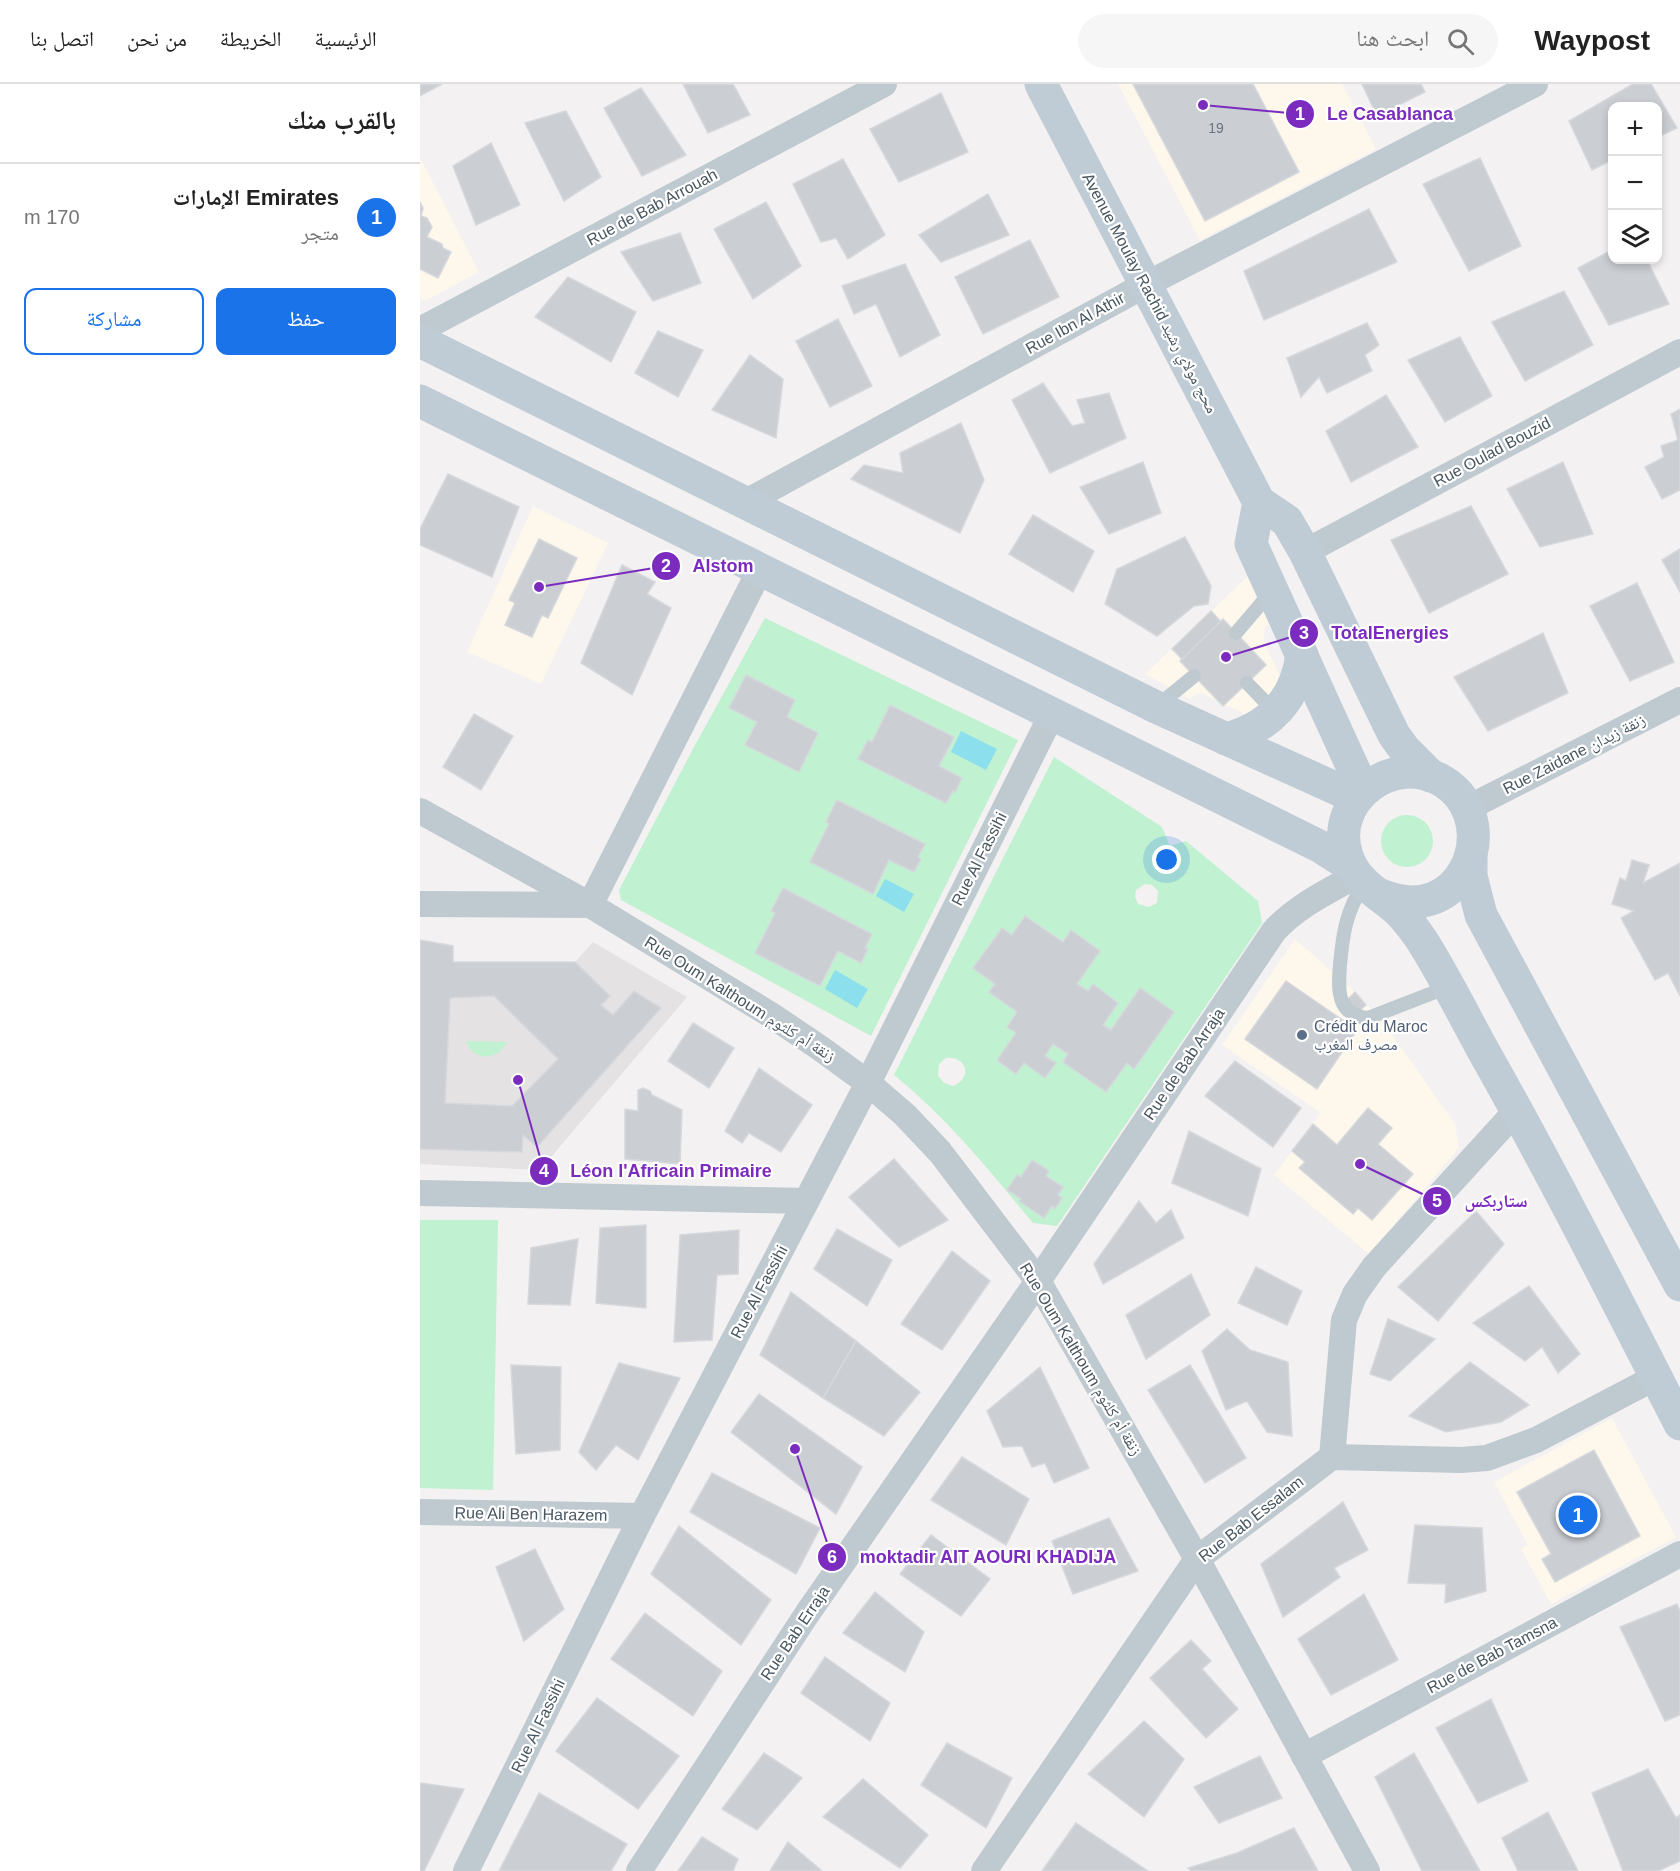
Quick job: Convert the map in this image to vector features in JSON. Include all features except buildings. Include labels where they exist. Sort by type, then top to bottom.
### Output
[{"type":"main road","name":"Avenue Moulay Rachid محج مولاي رشيد","points":[[1041,84],[1259,502],[1287,521],[1305,552],[1394,735],[1405,750],[1431,776]]},
{"type":"main road","points":[[420,341],[1156,707],[1226,739],[1360,794]]},
{"type":"main road","points":[[420,400],[1321,847],[1362,880],[1398,910],[1420,938],[1517,1110],[1680,1424]]},
{"type":"main road","points":[[1259,502],[1251,544],[1302,655],[1360,794]]},
{"type":"main road","points":[[1226,739],[1245,734],[1275,712],[1293,689],[1302,655]]},
{"type":"main road","points":[[1471,857],[1457,881],[1443,894],[1415,902],[1396,901],[1362,880],[1346,851],[1344,836],[1349,812],[1360,794],[1373,783],[1394,773],[1409,771],[1431,776],[1461,796],[1468,808],[1474,830],[1471,876],[1481,915],[1680,1285]]},
{"type":"street","name":"Rue de Bab Arrouah","points":[[420,330],[884,84]]},
{"type":"street","name":"Rue Ibn Al Athir","points":[[746,502],[1144,285],[1535,84]]},
{"type":"street","name":"Rue Oulad Bouzid","points":[[1305,552],[1680,351]]},
{"type":"street","points":[[420,904],[590,905],[760,568]]},
{"type":"street","name":"Rue Zaidane زنقة زيدان","points":[[1468,808],[1680,700]]},
{"type":"street","name":"Rue Al Fassihi","points":[[466,1871],[642,1516],[868,1083],[1052,714]]},
{"type":"street","name":"Rue Oum Kalthoum زنقة أم كلثوم","points":[[420,811],[590,905],[771,1015],[868,1083],[905,1115],[940,1152],[1038,1281],[1197,1559],[1367,1871]]},
{"type":"street","name":"Rue de Bab Arraja","points":[[1038,1281],[1274,931],[1287,916],[1304,905],[1362,880]]},
{"type":"street","points":[[1517,1110],[1374,1267],[1355,1294],[1344,1320],[1332,1456],[1461,1460],[1487,1458],[1536,1440],[1656,1377]]},
{"type":"street","points":[[420,1193],[806,1201]]},
{"type":"street","name":"Rue Bab Erraja","points":[[639,1871],[807,1614],[1038,1281]]},
{"type":"street","name":"Rue Bab Essalam","points":[[984,1871],[1197,1559],[1332,1456]]},
{"type":"street","name":"Rue Ali Ben Harazem","points":[[420,1512],[642,1516]]},
{"type":"street","name":"Rue de Bab Tamsna","points":[[1304,1756],[1680,1554]]},
{"type":"lane","points":[[1236,633],[1273,590]]},
{"type":"lane","points":[[1156,707],[1194,676]]},
{"type":"lane","points":[[1247,683],[1275,712]]},
{"type":"lane","points":[[1362,880],[1343,929],[1338,993],[1342,1004],[1360,1017],[1368,1018],[1448,987]]},
{"type":"shaded area","points":[[1118,84],[1342,84],[1376,149],[1200,240]]},
{"type":"shaded area","points":[[420,157],[479,272],[425,301],[420,298]]},
{"type":"shaded area","points":[[533,506],[608,543],[541,684],[467,652]]},
{"type":"shaded area","points":[[1248,576],[1271,628],[1268,625],[1265,627],[1264,641],[1282,681],[1251,717],[1201,693],[1190,699],[1145,674]]},
{"type":"shaded area","points":[[1295,939],[1355,992],[1386,1026],[1455,1124],[1459,1148],[1369,1254],[1274,1175],[1321,1113],[1222,1045]]},
{"type":"shaded area","points":[[420,940],[453,946],[453,962],[575,962],[593,942],[687,997],[540,1170],[420,1164]]},
{"type":"shaded area","points":[[1612,1418],[1676,1537],[1551,1604],[1521,1549],[1528,1545],[1494,1482]]},
{"type":"green space","points":[[765,618],[1018,740],[871,1036],[621,900],[619,890]],"holes":[[[746,675],[795,700],[787,717],[818,733],[799,771],[746,745],[757,722],[729,708]],[[890,705],[954,737],[926,793],[859,759],[868,740],[872,742]],[[837,800],[903,833],[873,893],[810,862],[829,824],[826,822]],[[783,888],[852,923],[820,986],[772,911]]]},
{"type":"green space","points":[[1054,757],[1162,827],[1170,846],[1186,841],[1258,901],[1262,923],[1057,1226],[1033,1223],[950,1127],[894,1075]],"holes":[[[1145,884],[1152,885],[1158,891],[1157,903],[1149,907],[1138,904],[1135,897],[1136,890]],[[1026,916],[1063,942],[1071,931],[1100,951],[1077,984],[1088,991],[1093,985],[1118,1002],[1103,1025],[1111,1030],[1140,989],[1174,1012],[1134,1069],[1127,1063],[1106,1092],[1063,1062],[1068,1054],[1053,1044],[1045,1056],[1055,1064],[1045,1078],[1024,1063],[1016,1074],[997,1060],[1016,1033],[1007,1026],[1017,1012],[989,992],[995,984],[974,968],[1002,928],[1012,935]],[[946,1058],[959,1060],[965,1068],[963,1078],[953,1086],[944,1083],[938,1076],[939,1064]],[[1017,1175],[1021,1177],[1046,1176],[1063,1187],[1058,1195],[1062,1198],[1055,1208],[1052,1206],[1044,1218],[1019,1201],[1021,1199],[1008,1190]]]},
{"type":"green space","points":[[1407,815],[1421,819],[1429,827],[1433,841],[1429,855],[1421,863],[1407,867],[1393,863],[1385,855],[1381,841],[1385,827],[1393,819]]},
{"type":"green space","points":[[466,1041],[507,1042],[498,1053],[492,1056],[480,1056],[469,1048]]},
{"type":"green space","points":[[420,1220],[498,1220],[493,1490],[420,1488]]},
{"type":"water","points":[[961,731],[997,749],[986,770],[951,752]]},
{"type":"water","points":[[885,879],[914,894],[904,912],[876,896]]},
{"type":"water","points":[[835,970],[868,989],[857,1008],[825,989]]},
{"type":"place","name":"Le Casablanca","points":[[1203,105]]},
{"type":"place","name":"Alstom","points":[[539,587]]},
{"type":"place","name":"TotalEnergies","points":[[1226,657]]},
{"type":"place","name":"Crédit du Maroc مصرف المغرب","points":[[1302,1035]]},
{"type":"place","name":"Léon l'Africain Primaire","points":[[518,1080]]},
{"type":"place","name":"ستاربكس","points":[[1360,1164]]},
{"type":"place","name":"moktadir AIT AOURI KHADIJA","points":[[795,1449]]},
{"type":"place","name":"Emirates الإمارات","points":[[1578,1515]]}]
